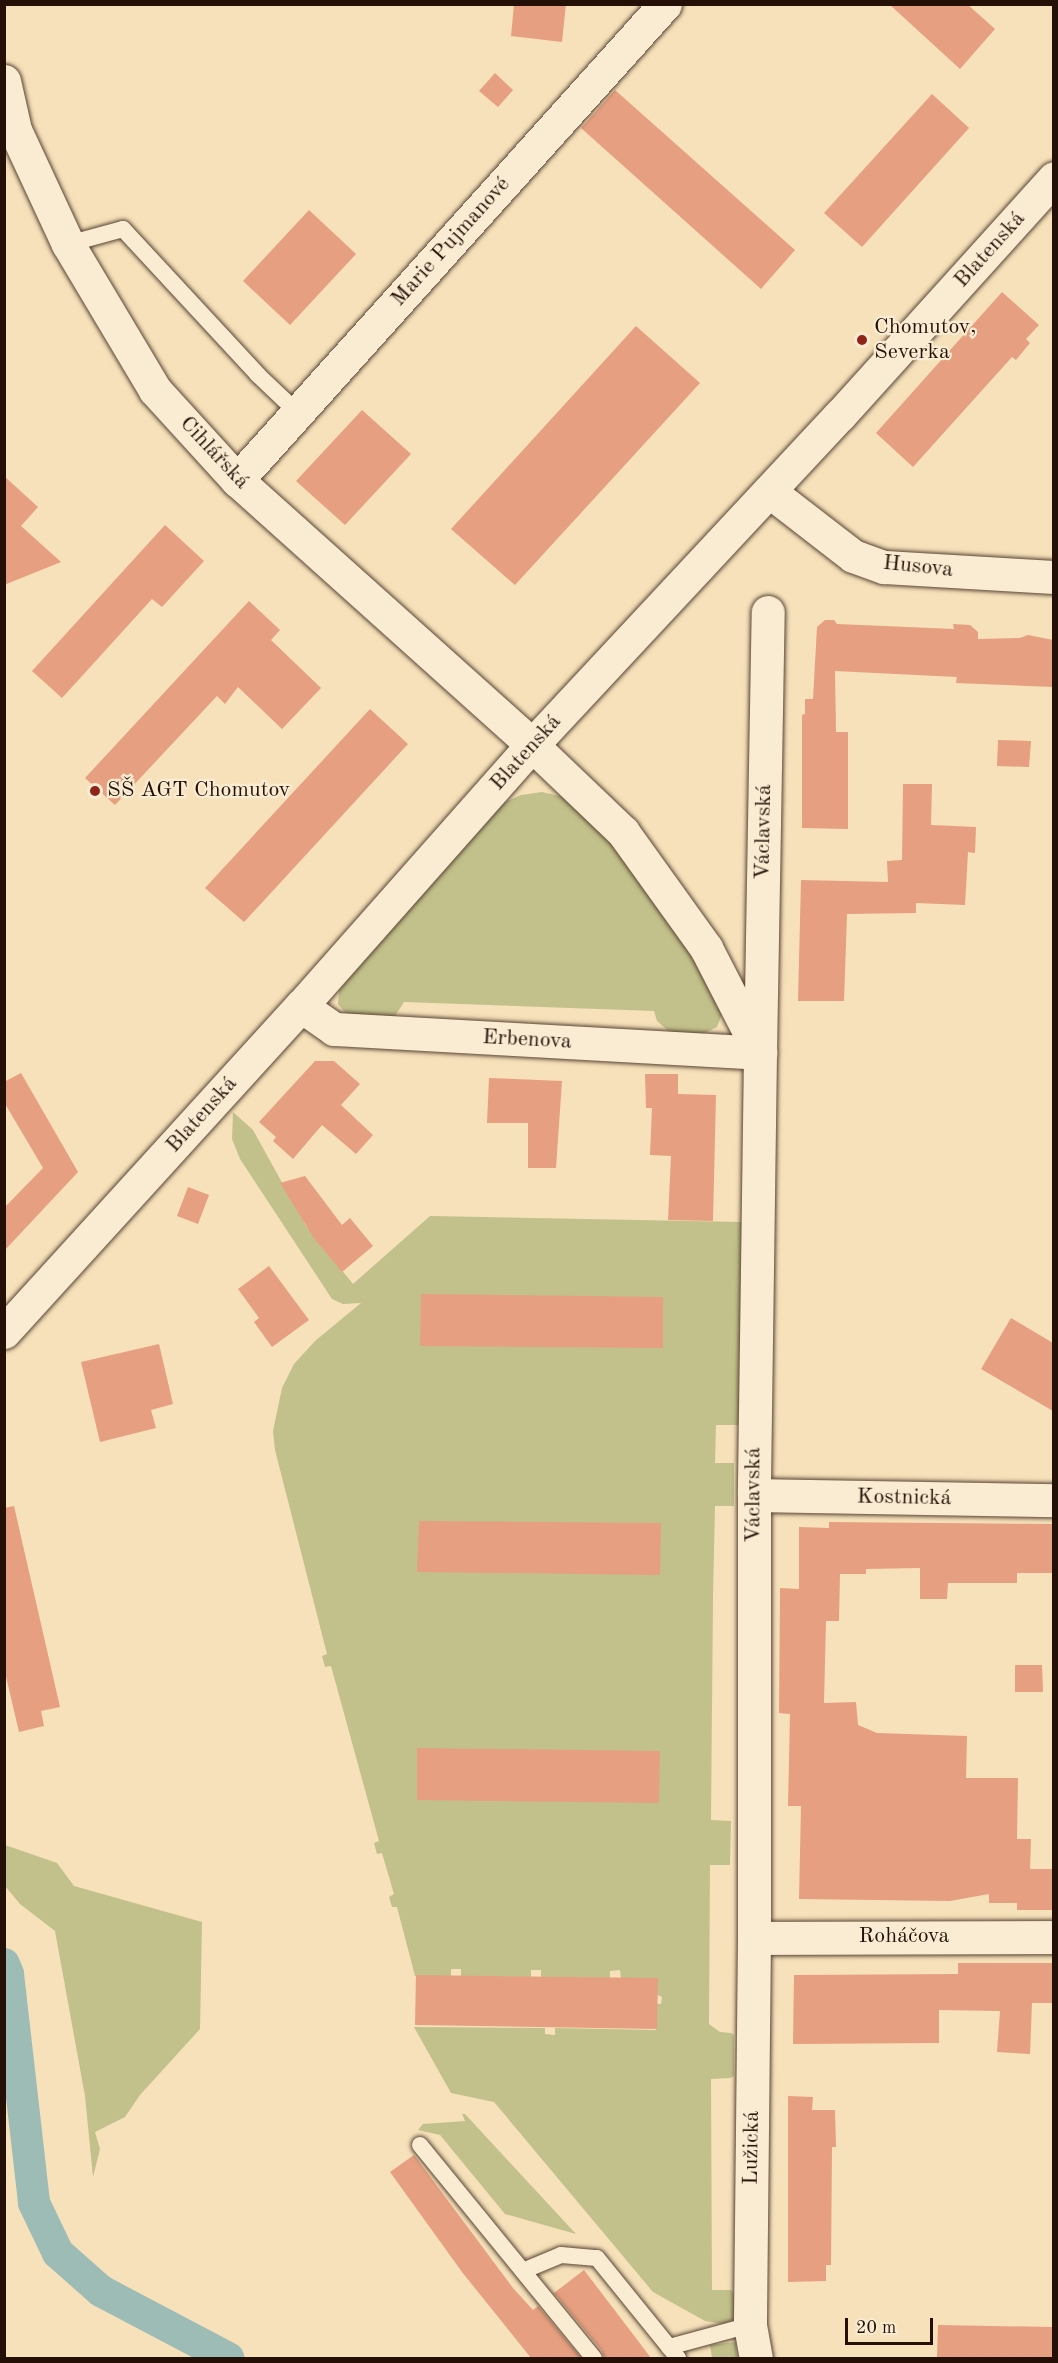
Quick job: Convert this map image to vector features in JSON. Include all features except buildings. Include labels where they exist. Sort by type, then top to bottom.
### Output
[{"type":"street","name":"Marie Pujmanové","points":[[237,480],[665,4]]},
{"type":"street","name":"Cihlářská","points":[[4,81],[15,130],[68,244],[155,390],[237,480],[532,745]]},
{"type":"street","name":"Blatenská","points":[[4,1332],[301,1006],[532,745],[769,491],[1053,178]]},
{"type":"street","name":"Husova","points":[[769,491],[853,555],[884,567],[1053,577]]},
{"type":"street","name":"Václavská","points":[[754,1938],[754,1495],[768,612]]},
{"type":"street","name":"Václavská","points":[[532,745],[623,832],[706,948],[760,1053]]},
{"type":"street","name":"Erbenova","points":[[301,1006],[333,1029],[760,1053]]},
{"type":"street","name":"Kostnická","points":[[754,1495],[1053,1500]]},
{"type":"street","name":"Roháčova","points":[[754,1938],[1053,1936]]},
{"type":"street","name":"Lužická","points":[[754,1938],[750,2325],[756,2358]]},
{"type":"lane","points":[[68,244],[123,229],[258,375],[298,413]]},
{"type":"lane","points":[[420,2145],[594,2358]]},
{"type":"lane","points":[[523,2271],[561,2255],[597,2258],[674,2353],[750,2325]]},
{"type":"shaded area","points":[[542,792],[564,797],[617,848],[702,969],[722,1014],[717,1027],[699,1036],[673,1035],[657,1021],[654,1011],[404,1002],[395,1016],[352,1021],[338,1004],[339,990],[498,805],[521,795]]},
{"type":"shaded area","points":[[233,1112],[253,1130],[306,1226],[353,1284],[430,1216],[742,1222],[740,1422],[738,1425],[716,1425],[715,1463],[734,1463],[734,1506],[715,1506],[713,1596],[711,1820],[731,1821],[730,1865],[710,1865],[709,2024],[720,2032],[734,2035],[734,2076],[711,2079],[712,2290],[731,2290],[739,2301],[734,2319],[724,2324],[705,2321],[653,2292],[494,2102],[451,2093],[414,2027],[545,2028],[545,2034],[555,2035],[555,2028],[656,2030],[657,2004],[661,2004],[662,1997],[621,1978],[620,1970],[610,1971],[610,1978],[541,1977],[541,1970],[531,1970],[531,1977],[461,1976],[461,1969],[451,1969],[451,1976],[415,1976],[397,1907],[392,1907],[389,1897],[394,1894],[382,1853],[377,1854],[374,1843],[379,1841],[331,1666],[325,1667],[322,1656],[327,1654],[275,1450],[273,1431],[282,1388],[294,1364],[315,1341],[361,1303],[343,1304],[332,1299],[240,1159],[232,1139]]},
{"type":"shaded area","points":[[5,1845],[57,1863],[74,1886],[202,1922],[200,2029],[140,2095],[125,2117],[95,2132],[100,2149],[93,2177],[85,2096],[55,1931],[20,1904],[5,1886]]},
{"type":"shaded area","points":[[462,2114],[465,2114],[576,2234],[505,2214],[440,2135],[418,2130],[423,2124],[465,2121]]},
{"type":"shaded area","points":[[736,2342],[737,2358],[712,2358],[710,2345]]},
{"type":"waterway","points":[[4,1964],[8,1974],[34,2203],[58,2253],[101,2291],[228,2358]]},
{"type":"place","name":"Chomutov, Severka","points":[[862,340]]},
{"type":"place","name":"SŠ AGT Chomutov","points":[[95,791]]}]
